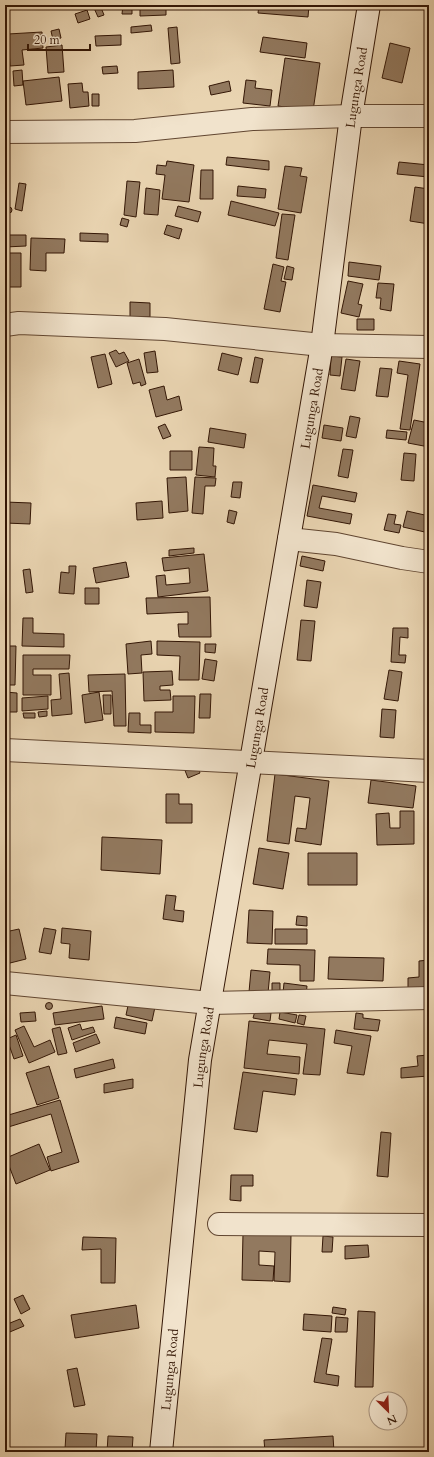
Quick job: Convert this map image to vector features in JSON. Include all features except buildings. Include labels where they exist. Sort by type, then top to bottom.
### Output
[{"type":"street","name":"Lugunga Road","points":[[161,1452],[200,1060],[322,345],[351,116],[369,5]]},
{"type":"street","points":[[5,132],[135,130],[252,119],[351,116],[429,116]]},
{"type":"street","points":[[5,325],[20,323],[165,329],[322,345],[429,347]]},
{"type":"street","points":[[289,539],[336,544],[402,558],[429,562]]},
{"type":"street","points":[[5,750],[429,771]]},
{"type":"street","points":[[5,983],[210,1003],[429,998]]},
{"type":"street","points":[[219,1224],[429,1225]]}]
